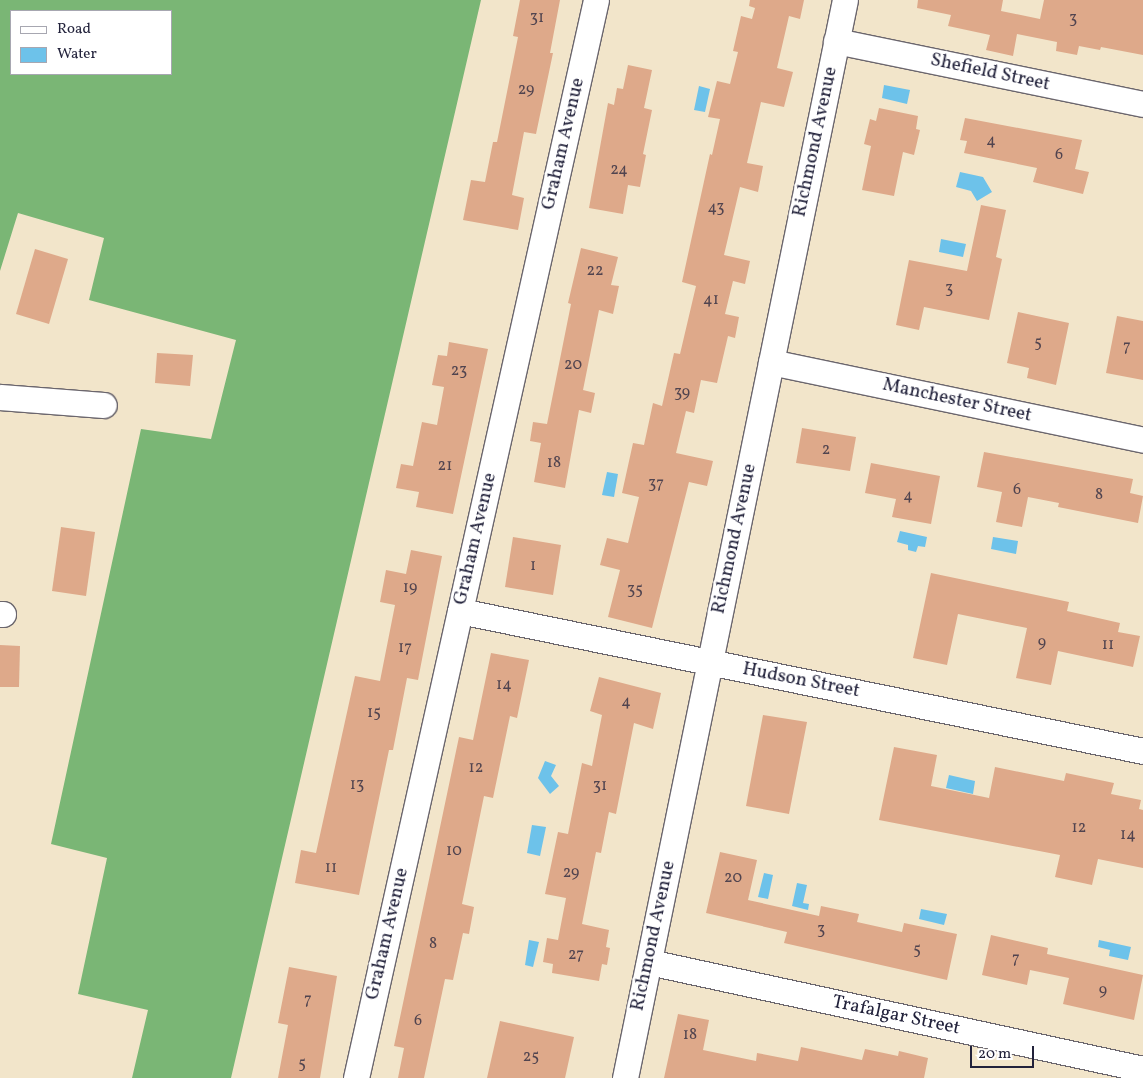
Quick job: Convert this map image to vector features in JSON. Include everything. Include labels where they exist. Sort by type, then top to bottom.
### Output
[{"type":"street","name":"Graham Avenue","points":[[356,1078],[596,0]]},
{"type":"street","name":"Richmond Avenue","points":[[625,1078],[845,0]]},
{"type":"street","name":"Shefield Street","points":[[836,42],[1143,104]]},
{"type":"street","name":"Manchester Street","points":[[771,362],[1143,440]]},
{"type":"street","points":[[0,398],[104,405]]},
{"type":"street","name":"Hudson Street","points":[[460,611],[1143,751]]},
{"type":"street","name":"Trafalgar Street","points":[[649,962],[1143,1069]]},
{"type":"green space","points":[[0,0],[481,0],[231,1078],[132,1078],[148,1010],[78,994],[107,858],[51,844],[141,429],[211,439],[236,340],[89,300],[104,238],[18,213],[0,271]]},
{"type":"water","points":[[884,85],[910,90],[907,104],[882,98]]},
{"type":"water","points":[[699,86],[710,89],[705,112],[694,110]]},
{"type":"water","points":[[960,172],[983,177],[992,192],[977,201],[971,191],[956,187]]},
{"type":"water","points":[[941,239],[966,244],[963,257],[939,252]]},
{"type":"water","points":[[607,472],[618,474],[614,497],[602,495]]},
{"type":"water","points":[[900,531],[927,537],[925,547],[918,546],[916,552],[908,550],[908,545],[897,542]]},
{"type":"water","points":[[993,537],[1018,541],[1016,554],[991,549]]},
{"type":"water","points":[[545,761],[556,765],[551,776],[559,786],[550,794],[538,778]]},
{"type":"water","points":[[949,775],[975,781],[973,794],[946,788]]},
{"type":"water","points":[[532,825],[546,827],[540,856],[527,853]]},
{"type":"water","points":[[764,873],[773,875],[768,899],[758,897]]},
{"type":"water","points":[[797,883],[807,885],[803,903],[809,904],[808,910],[792,906]]},
{"type":"water","points":[[921,909],[947,914],[944,925],[919,919]]},
{"type":"water","points":[[529,940],[539,942],[533,967],[525,965]]},
{"type":"water","points":[[1099,940],[1131,947],[1128,960],[1109,956],[1110,950],[1098,947]]},
{"type":"building","points":[[520,0],[560,0],[550,53],[553,53],[536,134],[524,132],[512,195],[524,198],[518,230],[463,220],[471,180],[485,182],[493,142],[497,142],[518,37],[513,36]]},
{"type":"building","points":[[750,0],[804,0],[800,19],[789,16],[777,68],[793,72],[784,107],[761,102],[747,163],[763,166],[758,192],[740,187],[724,255],[750,261],[745,284],[733,281],[725,314],[739,317],[735,338],[728,336],[717,383],[701,380],[694,413],[686,411],[676,453],[713,461],[707,486],[689,482],[652,628],[608,617],[620,570],[600,565],[607,538],[628,543],[639,497],[622,493],[633,443],[644,445],[653,403],[662,406],[674,353],[680,354],[696,286],[682,282],[710,154],[712,155],[720,119],[708,117],[717,81],[730,84],[738,52],[733,51],[741,16],[752,19],[755,8],[749,6]]},
{"type":"building","points":[[918,0],[1003,0],[1001,11],[1040,19],[1044,0],[1143,0],[1143,55],[1101,47],[1100,50],[1079,46],[1077,55],[1056,51],[1057,42],[1017,34],[1013,56],[986,50],[990,35],[948,26],[951,15],[917,8]]},
{"type":"building","points":[[628,65],[652,70],[644,108],[652,110],[643,154],[646,155],[640,187],[628,185],[623,214],[589,208],[608,103],[614,105],[617,88],[623,89]]},
{"type":"building","points":[[879,108],[918,116],[916,129],[920,130],[914,155],[903,152],[894,196],[862,190],[871,146],[864,144],[870,119],[876,121]]},
{"type":"building","points":[[965,118],[1082,140],[1075,169],[1089,172],[1083,194],[1033,182],[1037,168],[964,153],[967,141],[960,140]]},
{"type":"building","points":[[981,205],[1006,210],[996,257],[1002,259],[989,320],[924,307],[919,330],[896,325],[909,260],[967,271]]},
{"type":"building","points":[[581,248],[618,257],[611,285],[619,286],[613,314],[599,310],[583,390],[595,393],[591,413],[579,410],[565,488],[534,482],[541,443],[530,441],[533,422],[547,424],[571,304],[568,303]]},
{"type":"building","points":[[35,249],[68,259],[49,324],[16,314]]},
{"type":"building","points":[[1018,312],[1069,323],[1056,385],[1027,378],[1029,368],[1007,363]]},
{"type":"building","points":[[1117,316],[1143,321],[1143,380],[1106,373]]},
{"type":"building","points":[[449,342],[488,349],[453,514],[416,507],[419,492],[396,488],[401,464],[413,466],[422,422],[437,425],[444,387],[432,385],[438,355],[447,356]]},
{"type":"building","points":[[157,353],[193,355],[190,386],[155,383]]},
{"type":"building","points":[[802,428],[856,437],[850,471],[796,463]]},
{"type":"building","points":[[984,452],[1133,479],[1130,493],[1143,496],[1138,523],[1058,507],[1059,503],[1028,497],[1022,527],[996,522],[1002,492],[977,487]]},
{"type":"building","points":[[871,463],[940,476],[931,524],[892,517],[896,499],[865,493]]},
{"type":"building","points":[[61,527],[95,532],[86,596],[52,591]]},
{"type":"building","points":[[513,537],[561,545],[553,595],[505,587]]},
{"type":"building","points":[[411,550],[442,556],[418,680],[407,678],[393,750],[389,750],[359,895],[295,883],[301,850],[316,853],[355,676],[380,681],[395,605],[380,602],[386,570],[406,574]]},
{"type":"building","points":[[931,573],[1069,602],[1067,611],[1120,623],[1118,632],[1140,636],[1133,667],[1058,651],[1051,685],[1016,678],[1027,628],[958,614],[947,665],[913,658]]},
{"type":"building","points":[[0,645],[20,646],[19,687],[0,687]]},
{"type":"building","points":[[491,653],[529,660],[517,718],[510,716],[493,798],[484,796],[462,904],[474,907],[469,934],[463,933],[453,980],[445,979],[424,1078],[398,1078],[404,1048],[394,1046],[459,737],[473,740]]},
{"type":"building","points":[[599,677],[661,693],[653,729],[634,723],[616,814],[609,812],[601,853],[596,852],[582,924],[609,930],[606,947],[610,948],[607,965],[602,964],[599,981],[552,973],[553,964],[543,962],[547,938],[558,940],[566,898],[545,894],[558,832],[568,834],[582,763],[592,766],[602,715],[590,711]]},
{"type":"building","points":[[763,715],[807,722],[789,814],[746,806]]},
{"type":"building","points":[[894,747],[937,755],[931,786],[989,798],[995,767],[1064,781],[1066,773],[1114,783],[1111,794],[1141,800],[1139,809],[1143,810],[1143,868],[1098,859],[1092,885],[1055,877],[1060,855],[879,820]]},
{"type":"building","points":[[720,852],[757,860],[748,900],[819,916],[821,906],[859,914],[857,922],[902,932],[904,923],[957,934],[947,980],[784,943],[787,932],[706,913]]},
{"type":"building","points":[[991,935],[1048,948],[1047,954],[1143,975],[1134,1020],[1063,1004],[1069,978],[1030,970],[1027,985],[982,975]]},
{"type":"building","points":[[289,967],[337,976],[320,1078],[278,1078],[288,1025],[278,1023]]},
{"type":"building","points":[[678,1014],[709,1020],[703,1050],[756,1061],[757,1053],[798,1061],[801,1047],[862,1060],[865,1049],[898,1056],[899,1051],[928,1058],[924,1078],[664,1078]]},
{"type":"building","points":[[500,1021],[574,1037],[565,1078],[487,1078]]}]
